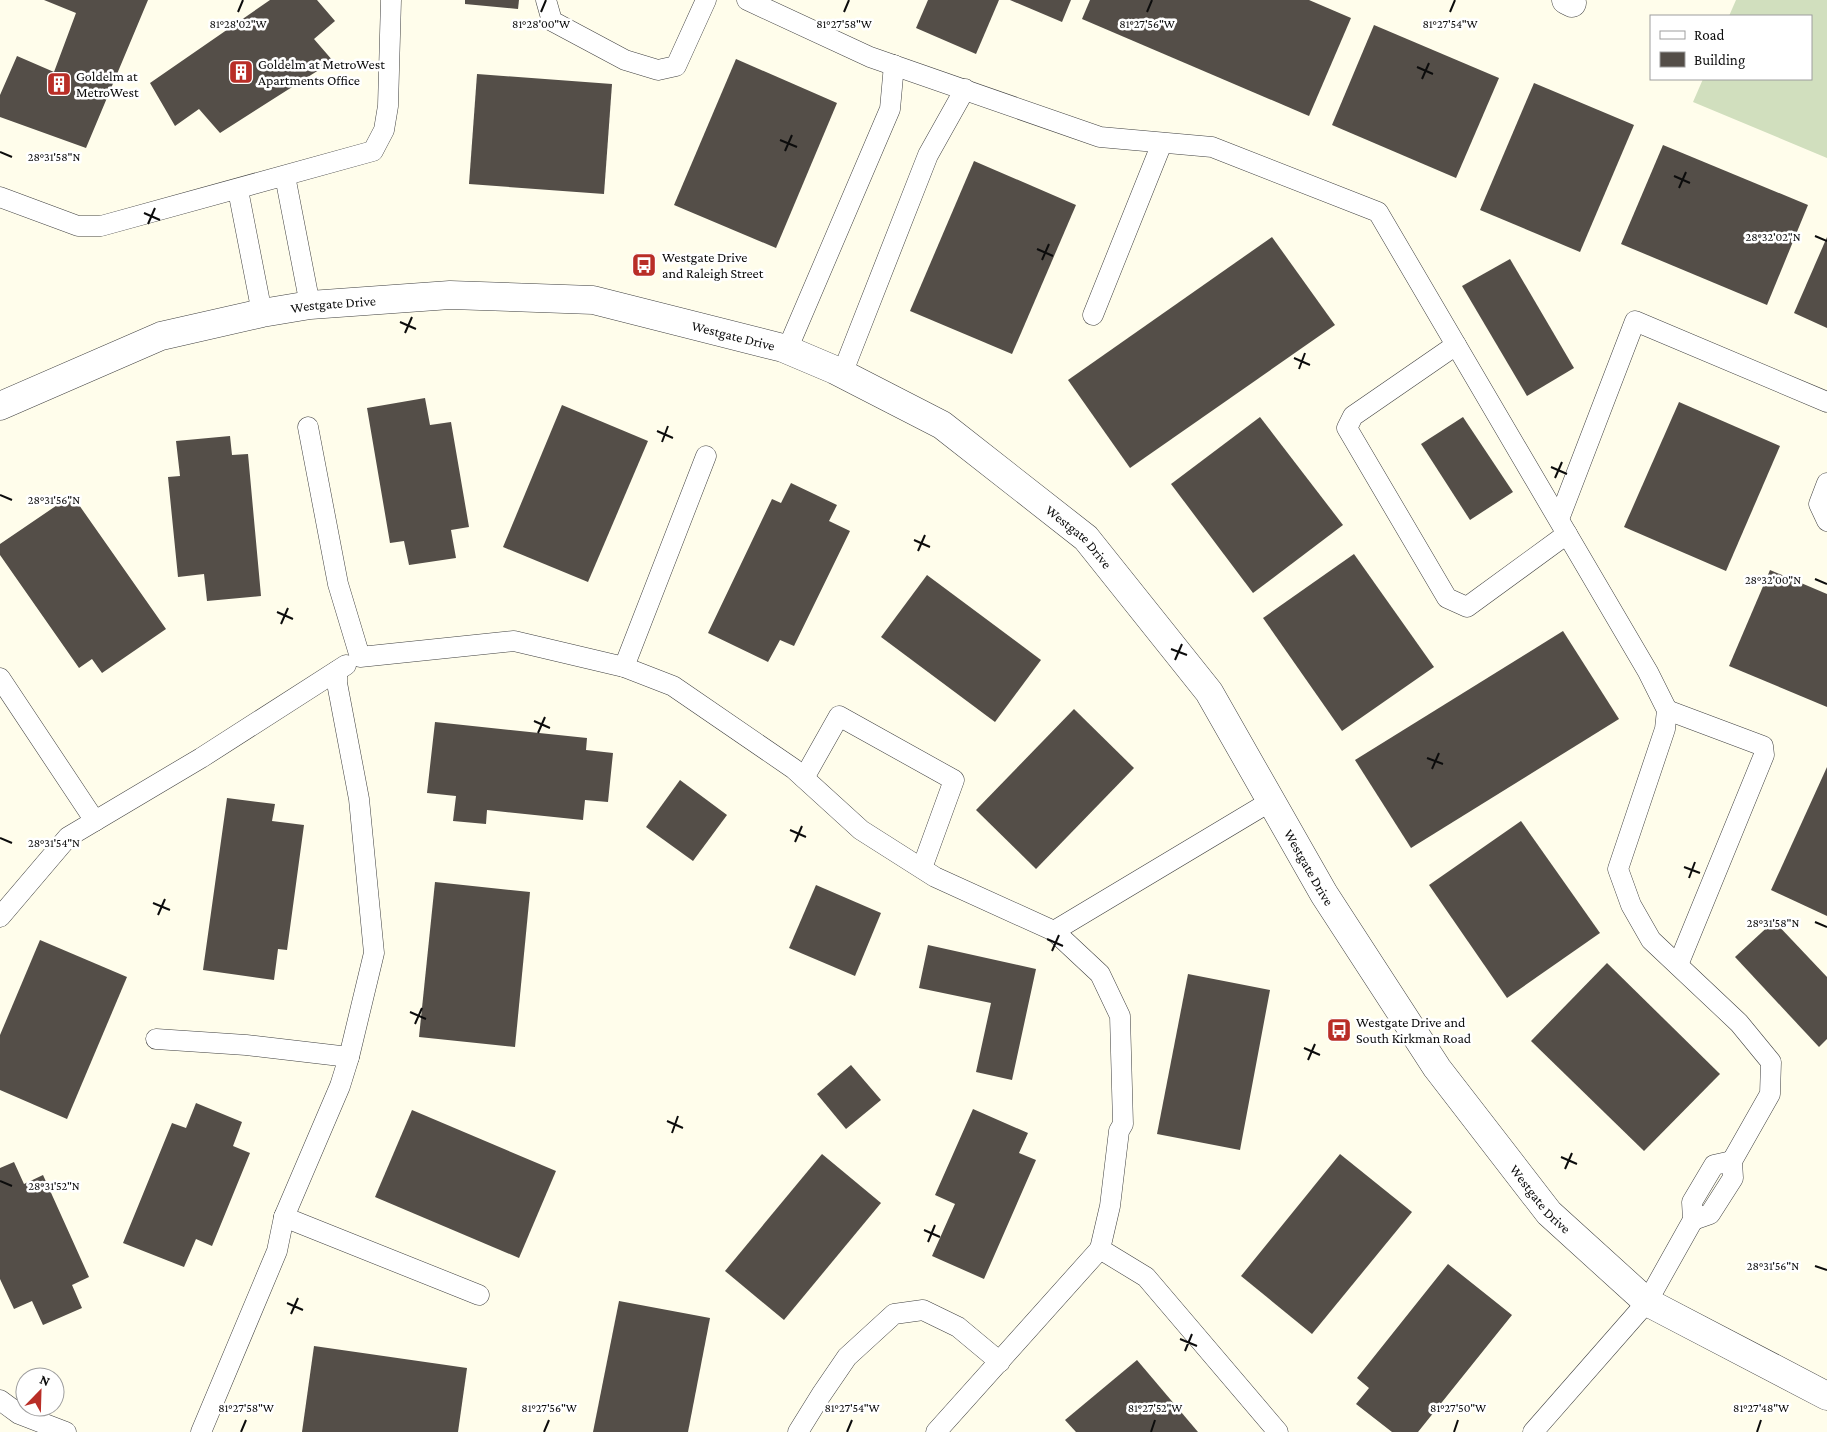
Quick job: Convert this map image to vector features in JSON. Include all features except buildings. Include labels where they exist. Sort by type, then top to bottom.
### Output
[{"type":"street","name":"Westgate Drive","points":[[0,406],[161,336],[262,313],[310,305],[450,295],[593,300],[787,350],[842,374],[942,425],[1086,538],[1209,692],[1324,894],[1437,1068],[1549,1213],[1647,1302],[1827,1396]]},
{"type":"lane","points":[[0,197],[78,226],[101,226],[238,190],[373,151],[384,130],[388,106],[391,0]]},
{"type":"lane","points":[[546,0],[552,21],[625,60],[658,70],[676,66],[706,0]]},
{"type":"lane","points":[[747,0],[870,57],[1100,137],[1212,147],[1378,212],[1648,672],[1667,710],[1665,729],[1618,869],[1631,904],[1652,940],[1739,1023],[1771,1062],[1770,1094],[1732,1161],[1714,1165],[1692,1202],[1693,1220],[1647,1302],[1533,1432]]},
{"type":"lane","points":[[787,350],[890,109],[894,65]]},
{"type":"lane","points":[[842,374],[928,154],[965,89]]},
{"type":"lane","points":[[1093,315],[1162,143]]},
{"type":"lane","points":[[286,176],[310,305]]},
{"type":"lane","points":[[238,190],[262,313]]},
{"type":"lane","points":[[1456,345],[1353,416],[1347,428],[1447,598],[1467,606],[1563,527],[1635,321],[1827,402]]},
{"type":"lane","points":[[308,427],[338,584],[360,657]]},
{"type":"lane","points":[[624,667],[706,456]]},
{"type":"lane","points":[[1827,483],[1819,504],[1827,521]]},
{"type":"lane","points":[[0,917],[68,837],[201,758],[360,657],[514,641],[624,667],[673,686],[794,769],[861,830],[935,877],[1054,931],[1100,974],[1120,1016],[1123,1124],[1119,1131],[1110,1206],[1100,1249],[936,1432]]},
{"type":"lane","points":[[201,1432],[277,1251],[284,1217],[340,1086],[349,1057],[374,952],[359,799],[337,683],[337,671]]},
{"type":"lane","points":[[0,678],[95,821]]},
{"type":"lane","points":[[1667,710],[1763,746],[1764,755],[1678,965]]},
{"type":"lane","points":[[804,778],[839,716],[954,780],[922,868]]},
{"type":"lane","points":[[1054,931],[1271,801]]},
{"type":"lane","points":[[156,1039],[246,1045],[349,1057]]},
{"type":"lane","points":[[284,1217],[479,1294]]},
{"type":"lane","points":[[1100,1249],[1146,1277],[1278,1432]]},
{"type":"lane","points":[[798,1432],[847,1357],[894,1314],[923,1310],[958,1326],[1000,1362]]},
{"type":"lane","points":[[0,1400],[20,1414],[66,1432]]},
{"type":"green space","points":[[1736,0],[1827,0],[1827,158],[1693,102],[1703,80],[1812,80],[1812,15],[1729,15]]},
{"type":"place","name":"Goldelm at MetroWest Apartments Office","points":[[241,72]]},
{"type":"place","name":"Goldelm at MetroWest","points":[[59,84]]},
{"type":"place","name":"Westgate Drive and Raleigh Street","points":[[644,265]]},
{"type":"place","name":"Westgate Drive and South Kirkman Road","points":[[1339,1030]]}]
